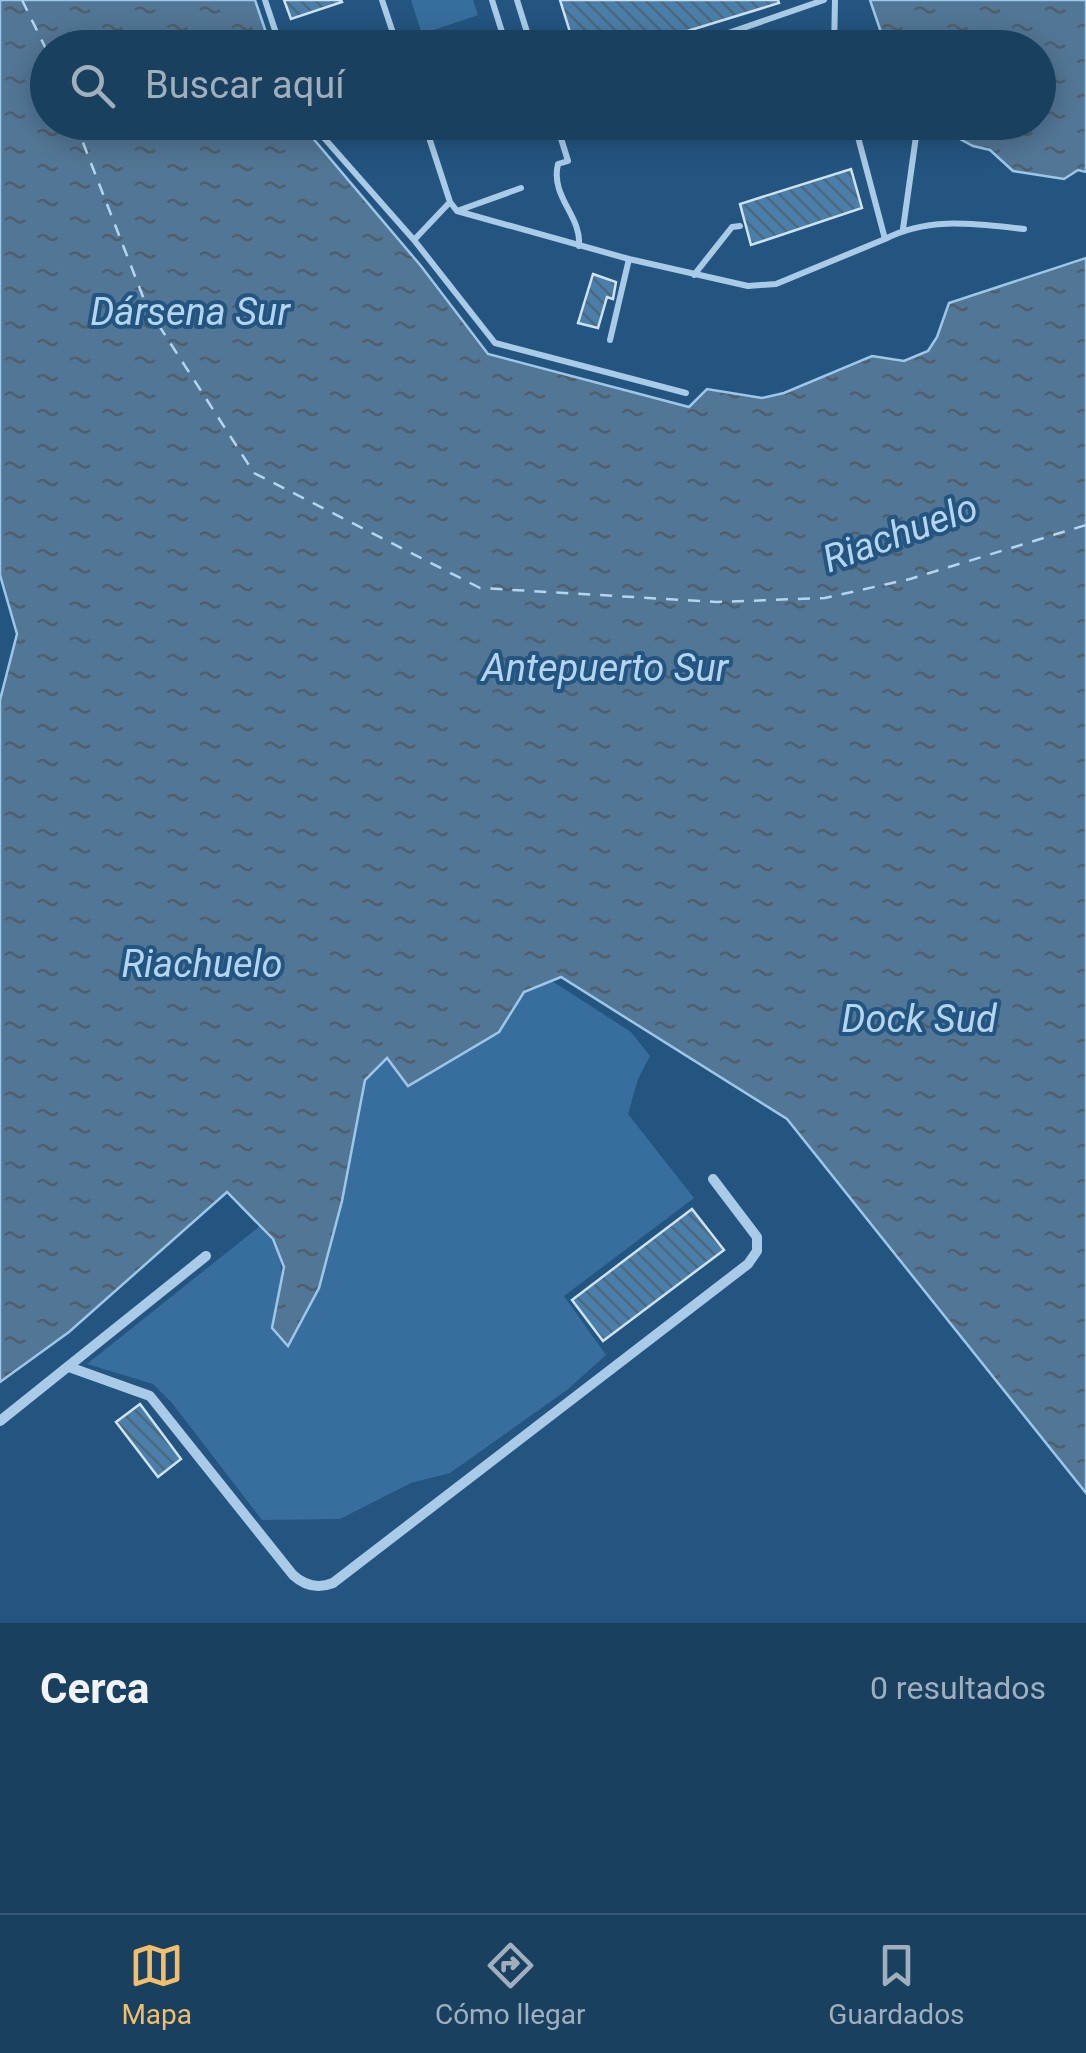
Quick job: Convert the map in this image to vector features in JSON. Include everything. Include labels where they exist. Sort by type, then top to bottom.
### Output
[{"type":"street","points":[[69,1367],[150,1396],[292,1574],[309,1585],[324,1587],[748,1264],[756,1251],[757,1237],[713,1179]]},
{"type":"street","points":[[0,1421],[206,1256]]},
{"type":"lane","points":[[265,0],[275,30]]},
{"type":"lane","points":[[382,0],[392,30]]},
{"type":"lane","points":[[492,0],[502,30]]},
{"type":"lane","points":[[518,0],[527,30]]},
{"type":"lane","points":[[738,30],[824,0]]},
{"type":"lane","points":[[834,0],[834,30]]},
{"type":"lane","points":[[326,140],[414,240],[495,343],[686,392]]},
{"type":"lane","points":[[429,140],[457,212],[732,285],[776,284],[903,230],[950,222],[1024,229]]},
{"type":"lane","points":[[562,140],[568,161],[558,164],[556,170],[558,191],[580,233],[579,246]]},
{"type":"lane","points":[[859,140],[885,239]]},
{"type":"lane","points":[[903,230],[916,140]]},
{"type":"lane","points":[[457,212],[522,188]]},
{"type":"lane","points":[[414,240],[450,202]]},
{"type":"lane","points":[[694,275],[732,227],[740,226]]},
{"type":"lane","points":[[610,340],[629,258]]},
{"type":"shaded area","points":[[411,0],[473,0],[478,15],[434,30],[421,30]]},
{"type":"shaded area","points":[[552,981],[631,1032],[650,1056],[638,1079],[628,1114],[694,1198],[564,1296],[606,1355],[567,1390],[450,1473],[411,1483],[340,1519],[262,1520],[153,1384],[87,1364],[260,1226],[280,1262],[280,1287],[272,1328],[319,1288],[342,1201],[365,1080],[387,1057],[408,1086],[499,1033],[524,992]]},
{"type":"water","points":[[0,0],[255,0],[265,30],[30,30],[30,140],[314,140],[421,266],[488,354],[689,407],[707,389],[762,398],[784,393],[872,356],[904,361],[928,351],[949,303],[1086,258],[1086,1493],[787,1119],[561,977],[524,992],[499,1032],[408,1086],[387,1058],[365,1080],[342,1201],[319,1288],[288,1346],[272,1328],[284,1267],[273,1239],[227,1192],[69,1332],[0,1382],[0,700],[17,634],[0,575]]},
{"type":"water","points":[[870,0],[1086,0],[1086,172],[1078,170],[1064,179],[1013,171],[990,150],[962,140],[1056,140],[1056,30],[880,30]]},
{"type":"building","points":[[284,0],[341,0],[342,2],[291,19]]},
{"type":"building","points":[[560,0],[779,3],[691,30],[569,30]]},
{"type":"building","points":[[851,169],[862,208],[751,245],[740,204]]},
{"type":"building","points":[[593,274],[616,282],[613,299],[607,297],[598,328],[578,323]]},
{"type":"building","points":[[692,1209],[724,1250],[603,1341],[572,1300]]},
{"type":"building","points":[[140,1404],[181,1459],[158,1477],[116,1422]]},
{"type":"ferry route","points":[[22,0],[37,30]]},
{"type":"ferry route","points":[[82,140],[147,307],[254,473],[480,588],[717,602],[825,598],[910,579],[1086,525]]},
{"type":"water label","name":"Dársena Sur","points":[[190,312]]},
{"type":"water label","name":"Riachuelo","points":[[900,533]]},
{"type":"water label","name":"Antepuerto Sur","points":[[605,668]]},
{"type":"water label","name":"Riachuelo","points":[[202,964]]},
{"type":"water label","name":"Dock Sud","points":[[919,1019]]}]
